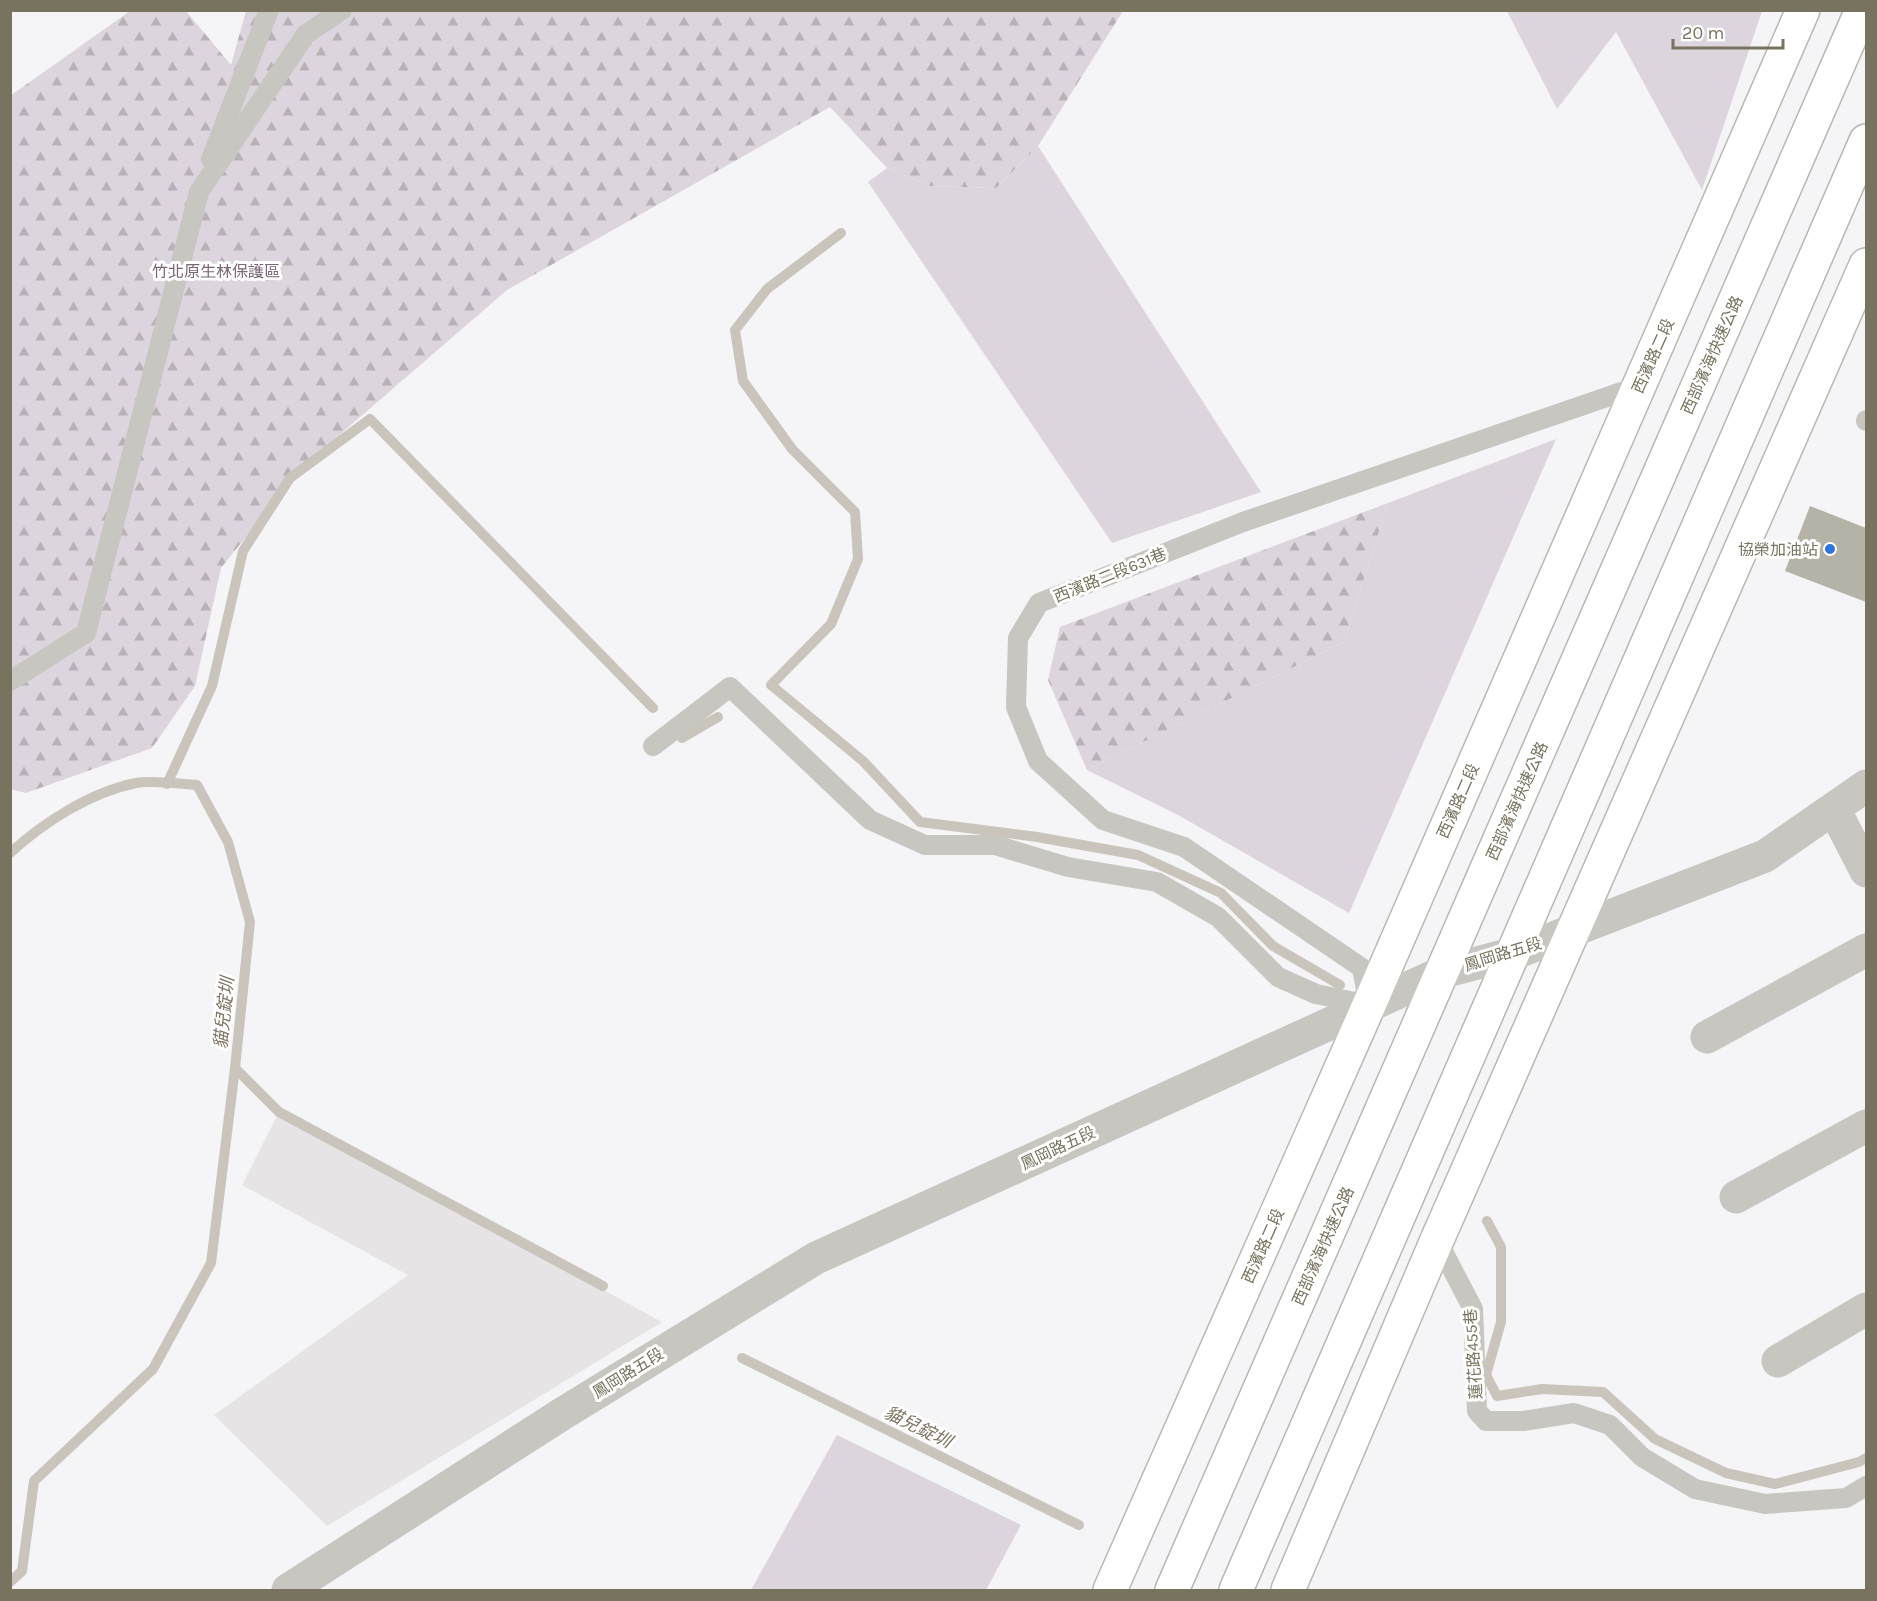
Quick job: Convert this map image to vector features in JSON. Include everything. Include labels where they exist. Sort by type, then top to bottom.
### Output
[{"type":"main road","name":"西濱路二段","points":[[1110,1590],[1369,1005],[1803,10]]},
{"type":"main road","name":"西部濱海快速公路","points":[[1172,1590],[1862,10]]},
{"type":"main road","points":[[1236,1590],[1866,141]]},
{"type":"main road","points":[[1288,1590],[1437,1240],[1866,265]]},
{"type":"street","name":"鳳岡路五段","points":[[288,1590],[562,1414],[816,1258],[1443,972],[1515,952],[1765,856],[1866,786]]},
{"type":"street","points":[[1834,809],[1866,871]]},
{"type":"street","points":[[1707,1037],[1866,950]]},
{"type":"street","points":[[1736,1197],[1866,1126]]},
{"type":"street","points":[[1778,1361],[1866,1309]]},
{"type":"lane","points":[[10,681],[86,633],[199,192],[268,10]]},
{"type":"lane","points":[[199,192],[306,34],[342,10]]},
{"type":"lane","name":"西濱路二段631巷","points":[[1369,1005],[1362,968],[1184,847],[1103,820],[1038,761],[1016,707],[1018,638],[1039,603],[1244,522],[1640,386]]},
{"type":"lane","points":[[652,746],[730,687],[870,820],[924,845],[995,845],[1068,867],[1157,882],[1218,917],[1278,977],[1316,994],[1369,1005]]},
{"type":"lane","name":"蓮花路455巷","points":[[1437,1240],[1473,1309],[1477,1411],[1486,1421],[1524,1421],[1574,1413],[1610,1425],[1642,1457],[1695,1489],[1765,1504],[1846,1498],[1866,1486]]},
{"type":"shaded area","points":[[279,1112],[662,1322],[327,1526],[214,1415],[408,1275],[242,1185]]},
{"type":"green space","name":"竹北原生林保護區","points":[[130,11],[186,11],[231,65],[246,11],[1123,11],[1038,146],[996,188],[930,186],[887,168],[830,107],[507,290],[300,469],[221,568],[195,686],[152,748],[26,793],[10,789],[10,96]]},
{"type":"green space","points":[[1507,11],[1762,11],[1702,190],[1616,32],[1557,109]]},
{"type":"green space","points":[[1038,146],[1261,492],[1112,543],[868,182],[887,168],[930,186],[996,188]]},
{"type":"green space","points":[[1556,439],[1349,913],[1178,815],[1087,770],[1344,642],[1388,503]]},
{"type":"green space","points":[[1388,503],[1344,642],[1087,770],[1048,680],[1060,627]]},
{"type":"green space","points":[[837,1435],[1021,1525],[986,1590],[751,1590]]},
{"type":"building","name":"協榮加油站","points":[[1810,506],[1866,528],[1866,602],[1785,571]]},
{"type":"waterway","points":[[841,233],[767,289],[735,330],[743,381],[792,449],[855,512],[858,559],[831,624],[771,685],[863,761],[920,822],[1037,837],[1138,855],[1221,893],[1273,946],[1340,985]]},
{"type":"waterway","points":[[167,784],[212,686],[243,551],[290,478],[370,419],[653,708]]},
{"type":"waterway","points":[[682,738],[718,717]]},
{"type":"waterway","name":"貓兒錠圳","points":[[10,853],[53,820],[102,793],[143,782],[197,785],[228,842],[250,922],[235,1068],[279,1112],[603,1286]]},
{"type":"waterway","points":[[10,1582],[22,1571],[34,1481],[153,1369],[211,1263],[235,1068]]},
{"type":"waterway","points":[[1487,1221],[1501,1247],[1501,1322],[1486,1375],[1497,1396],[1542,1389],[1603,1392],[1655,1439],[1726,1473],[1775,1484],[1859,1462],[1866,1458]]},
{"type":"waterway","name":"貓兒錠圳","points":[[742,1358],[1079,1525]]},
{"type":"place","name":"協榮加油站","points":[[1830,549]]}]
